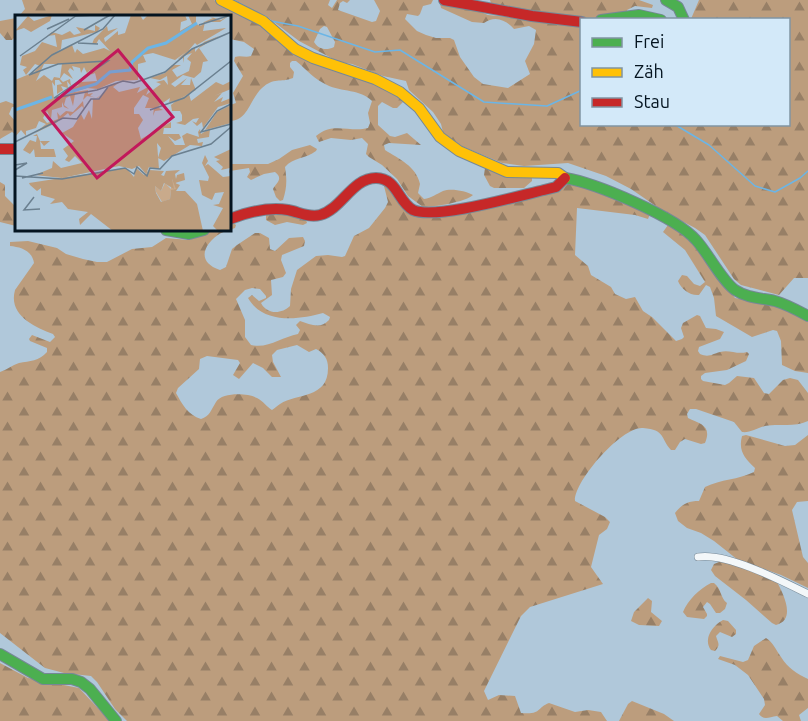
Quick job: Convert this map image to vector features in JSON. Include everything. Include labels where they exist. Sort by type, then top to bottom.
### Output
[{"type":"street","points":[[221,0],[263,21],[295,49],[313,58],[375,79],[400,92],[419,108],[442,140],[459,152],[504,171],[558,173],[679,226],[693,237],[736,291],[746,297],[776,302],[808,316]]},
{"type":"street","points":[[444,0],[532,16],[580,22]]},
{"type":"street","points":[[666,0],[678,8],[684,18]]},
{"type":"street","points":[[615,18],[644,14],[655,18]]},
{"type":"street","points":[[0,149],[15,148]]},
{"type":"street","points":[[231,219],[250,213],[279,210],[311,216],[320,215],[332,208],[361,183],[373,178],[391,182],[409,207],[423,213],[495,201],[556,187],[565,178]]},
{"type":"street","points":[[172,231],[189,234],[200,231]]},
{"type":"street","points":[[698,557],[710,556],[735,562],[808,594]]},
{"type":"street","points":[[0,654],[43,679],[72,679],[81,682],[90,689],[116,721]]},
{"type":"green space","points":[[22,0],[214,0],[268,27],[289,49],[366,79],[372,84],[379,82],[402,98],[403,102],[397,108],[382,102],[378,106],[378,125],[390,136],[395,137],[407,133],[421,145],[389,143],[384,145],[385,150],[415,172],[420,184],[418,193],[424,199],[450,190],[473,195],[457,202],[423,207],[408,196],[397,179],[382,165],[366,154],[368,144],[362,138],[351,140],[331,138],[319,142],[316,136],[329,129],[368,128],[370,123],[368,113],[372,101],[362,94],[322,83],[296,61],[290,63],[294,72],[293,78],[274,81],[266,85],[245,113],[231,121],[231,105],[236,103],[233,93],[243,76],[234,61],[235,57],[251,56],[254,49],[244,42],[231,39],[231,15],[20,15],[25,9]]},
{"type":"green space","points":[[230,0],[330,0],[328,5],[332,8],[337,0],[350,0],[347,3],[343,1],[340,3],[338,10],[372,22],[376,21],[380,11],[374,0],[433,0],[431,4],[423,6],[418,16],[407,14],[405,19],[417,31],[426,35],[454,40],[460,57],[474,77],[483,84],[508,88],[530,74],[525,61],[534,44],[536,30],[529,26],[514,29],[504,21],[496,19],[484,23],[472,22],[441,8],[440,3],[465,6],[488,15],[516,18],[519,10],[517,8],[491,3],[490,0],[639,0],[653,5],[652,8],[635,6],[627,10],[628,18],[580,18],[580,126],[790,126],[790,18],[691,18],[699,0],[808,0],[808,278],[794,278],[779,295],[741,285],[734,279],[705,235],[631,189],[606,176],[568,163],[524,166],[502,163],[452,142],[443,132],[433,112],[409,90],[406,81],[339,62],[299,41],[266,16]],"holes":[[[324,26],[327,27],[335,42],[334,47],[325,49],[320,48],[314,42],[320,29]]]},
{"type":"green space","points":[[15,18],[15,37],[12,40],[6,40],[0,33],[0,21]]},
{"type":"green space","points":[[6,101],[15,105],[9,114],[15,121],[15,134],[12,132],[0,139],[0,103]]},
{"type":"green space","points":[[310,145],[317,149],[285,167],[286,187],[283,200],[280,201],[276,197],[273,189],[279,179],[275,172],[251,180],[247,177],[250,172],[249,168],[231,171],[231,164],[268,164],[292,150]]},
{"type":"green space","points":[[485,168],[495,172],[532,177],[532,181],[524,188],[494,188],[490,186],[484,175]]},
{"type":"green space","points":[[0,182],[5,185],[5,196],[15,206],[15,226],[0,222]]},
{"type":"green space","points":[[570,182],[581,184],[650,214],[648,219],[635,215],[577,208],[575,255],[588,266],[591,275],[611,287],[615,294],[626,299],[635,297],[643,311],[676,341],[684,337],[681,328],[683,323],[697,315],[700,316],[706,328],[724,332],[720,339],[699,347],[700,354],[708,356],[727,351],[749,354],[746,361],[727,370],[705,373],[701,376],[703,381],[725,385],[737,376],[754,378],[764,393],[769,394],[783,380],[790,378],[798,380],[808,393],[808,421],[765,426],[742,432],[734,422],[690,409],[687,414],[688,418],[706,429],[705,443],[685,439],[675,450],[671,450],[656,431],[643,428],[634,430],[612,445],[582,481],[575,501],[610,522],[607,529],[599,535],[591,567],[603,584],[530,607],[521,616],[484,691],[488,700],[499,695],[515,696],[521,713],[536,712],[549,703],[575,712],[588,710],[601,712],[607,721],[127,721],[115,709],[91,676],[45,668],[0,633],[0,372],[16,364],[38,359],[47,352],[47,348],[30,341],[32,335],[50,342],[55,337],[24,319],[15,306],[15,290],[34,263],[28,252],[10,246],[10,242],[28,241],[57,248],[66,254],[83,259],[107,262],[132,249],[152,247],[166,238],[189,240],[210,231],[226,231],[210,242],[205,253],[207,262],[220,270],[226,267],[232,249],[255,233],[269,238],[270,249],[275,251],[289,238],[303,237],[304,246],[282,255],[281,260],[286,273],[283,277],[271,280],[272,295],[261,303],[267,310],[279,312],[290,306],[291,289],[297,270],[316,256],[345,256],[354,236],[369,228],[388,202],[385,184],[407,208],[491,206],[559,192]],"holes":[[[260,289],[266,298],[259,301],[252,295],[248,298],[263,312],[282,318],[323,313],[330,317],[329,320],[319,326],[300,321],[296,325],[300,330],[298,334],[269,344],[251,345],[245,337],[245,320],[236,299],[245,290]],[[297,345],[309,352],[316,349],[326,359],[327,378],[323,385],[310,394],[287,401],[272,410],[253,396],[229,395],[219,399],[208,414],[201,419],[189,412],[176,393],[178,388],[199,369],[200,359],[207,356],[238,360],[240,363],[233,375],[239,379],[253,363],[263,368],[272,377],[281,377],[273,362],[272,355],[277,350]]]},
{"type":"green space","points":[[280,212],[306,220],[307,223],[303,225],[287,222],[275,225],[266,220],[266,215]]},
{"type":"green space","points":[[231,222],[236,225],[231,230]]},
{"type":"green space","points":[[668,225],[691,238],[735,298],[781,306],[808,322],[808,373],[795,371],[782,365],[781,341],[777,331],[773,330],[752,337],[716,316],[710,287],[706,285],[699,295],[689,293],[679,284],[678,281],[682,275],[700,286],[705,282],[685,250],[663,232]]},
{"type":"green space","points":[[746,435],[785,446],[795,445],[808,435],[808,501],[797,502],[792,510],[803,557],[808,563],[808,588],[781,575],[738,560],[714,541],[678,521],[675,513],[686,504],[699,501],[705,487],[754,472],[755,468],[745,458],[742,450],[742,436]]},
{"type":"green space","points":[[728,562],[777,582],[787,606],[786,618],[776,625],[772,623],[715,576],[711,570],[714,564]]},
{"type":"green space","points":[[711,583],[717,585],[727,603],[725,609],[716,613],[707,602],[703,607],[707,614],[704,619],[687,617],[683,612],[688,603]]},
{"type":"green space","points":[[648,598],[652,601],[651,612],[662,621],[659,626],[639,625],[631,621],[634,612]]},
{"type":"green space","points":[[723,620],[728,621],[736,630],[736,634],[732,637],[720,632],[716,636],[718,647],[715,651],[711,650],[708,637],[715,626]]},
{"type":"green space","points":[[766,638],[796,673],[808,679],[808,708],[799,715],[801,721],[783,721],[777,716],[767,718],[761,716],[759,714],[765,705],[764,699],[748,675],[735,665],[718,659],[720,656],[743,662],[748,660],[754,646]]},
{"type":"green space","points":[[0,663],[28,678],[79,688],[110,721],[0,721]]},
{"type":"green space","points":[[632,701],[664,714],[674,721],[619,721]]},
{"type":"waterway","points":[[233,0],[254,11]]},
{"type":"waterway","points":[[271,21],[298,26],[375,52],[400,50],[484,102],[547,106],[580,91]]},
{"type":"waterway","points":[[677,126],[709,145],[755,186],[775,192],[808,171]]},
{"type":"traffic: fast","points":[[666,0],[678,7],[683,18]]},
{"type":"traffic: fast","points":[[616,18],[639,15],[652,18]]},
{"type":"traffic: fast","points":[[565,178],[635,202],[671,221],[696,240],[735,290],[749,296],[779,302],[808,316]]},
{"type":"traffic: fast","points":[[172,231],[189,234],[200,231]]},
{"type":"traffic: fast","points":[[0,654],[43,679],[72,679],[81,682],[90,689],[116,721]]},
{"type":"traffic: slow","points":[[221,0],[263,21],[295,49],[313,58],[375,79],[400,92],[419,108],[440,137],[459,151],[507,172],[558,173],[565,178]]},
{"type":"traffic: jam","points":[[444,0],[532,16],[580,22]]},
{"type":"traffic: jam","points":[[0,149],[15,149]]},
{"type":"traffic: jam","points":[[231,219],[251,212],[273,209],[312,216],[320,215],[335,207],[360,183],[376,178],[389,182],[413,210],[424,212],[457,210],[516,197],[556,187],[565,178]]}]
